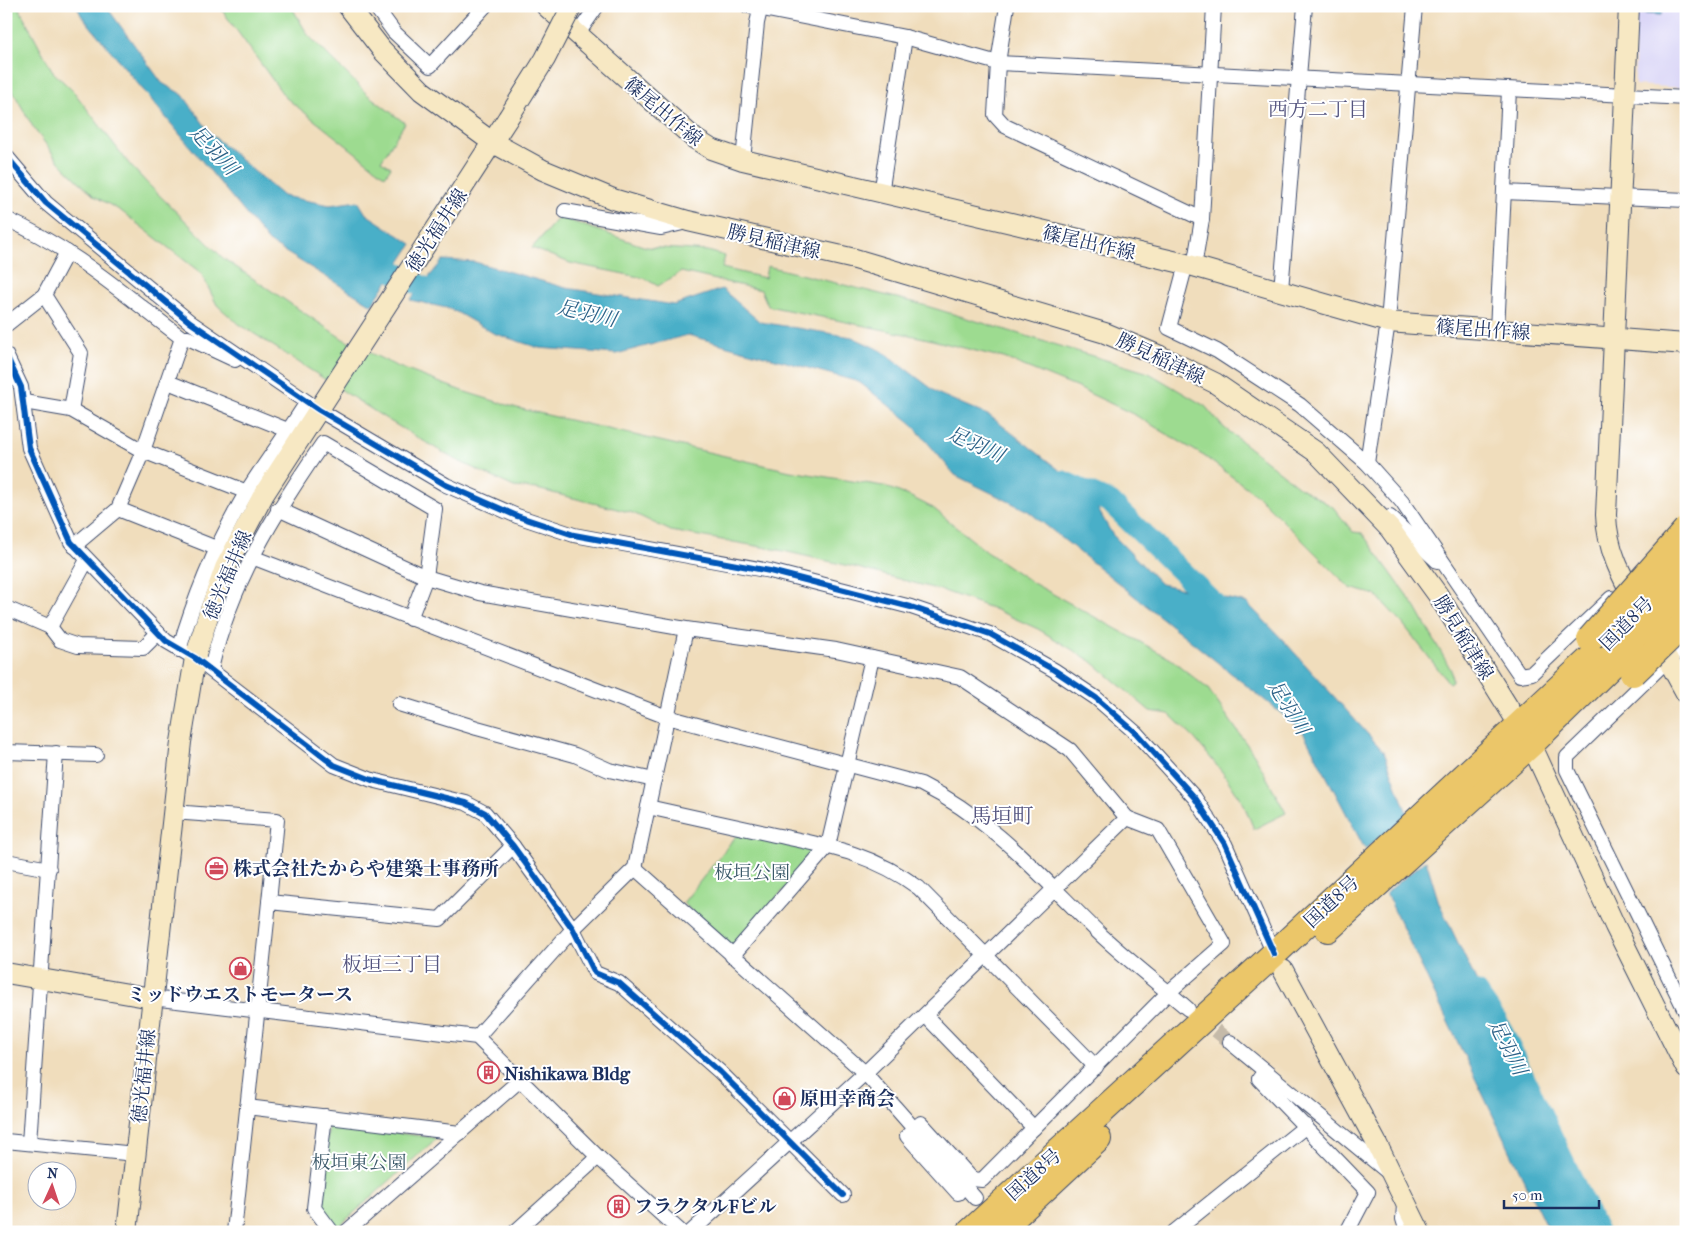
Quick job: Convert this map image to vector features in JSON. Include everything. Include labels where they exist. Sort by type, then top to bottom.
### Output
[{"type":"highway","points":[[1610,655],[1686,530]]},
{"type":"highway","name":"国道8号","points":[[1610,655],[1686,562]]},
{"type":"highway","name":"国道8号","points":[[970,1232],[1278,962],[1610,655],[1686,593]]},
{"type":"highway","points":[[1610,655],[1686,622]]},
{"type":"highway","name":"国道8号","points":[[998,1232],[1278,962]]},
{"type":"main road","name":"勝見稲津線","points":[[348,6],[382,50],[422,91],[489,148],[605,195],[688,221],[855,259],[991,297],[1105,333],[1160,356],[1215,383],[1269,418],[1316,452],[1390,529],[1438,595],[1519,741],[1686,1068]]},
{"type":"main road","name":"徳光福井線","points":[[127,1232],[181,742],[195,659],[225,568],[264,494],[315,410],[489,148],[545,58],[572,6]]},
{"type":"main road","points":[[1629,6],[1606,524],[1612,556],[1686,693]]},
{"type":"main road","name":"篠尾出作線","points":[[551,8],[577,35],[695,139],[711,149],[743,160],[1190,266],[1281,290],[1388,322],[1686,344]]},
{"type":"main road","points":[[1278,962],[1330,1055],[1420,1232]]},
{"type":"main road","points":[[6,974],[152,998]]},
{"type":"street","points":[[375,6],[394,32],[430,66],[485,6]]},
{"type":"street","points":[[577,35],[597,6]]},
{"type":"street","points":[[1007,6],[998,62],[995,114],[1005,126],[1202,219]]},
{"type":"street","points":[[1214,6],[1202,219],[1190,266],[1169,328],[1217,351],[1292,400],[1334,432],[1367,463],[1402,502],[1520,675],[1532,673],[1626,583],[1686,514]]},
{"type":"street","points":[[1281,290],[1305,6]]},
{"type":"street","points":[[1367,463],[1388,322],[1415,6]]},
{"type":"street","points":[[743,160],[757,7],[905,37],[998,62],[1686,98]]},
{"type":"street","points":[[881,194],[905,37]]},
{"type":"street","points":[[1497,330],[1509,90]]},
{"type":"street","points":[[6,156],[46,203],[190,322],[315,410],[446,485],[517,516],[574,535],[770,571],[911,607],[990,634],[1054,670],[1096,698],[1136,733],[1195,798],[1225,844],[1278,962]]},
{"type":"street","points":[[1504,192],[1686,200]]},
{"type":"street","points":[[564,211],[661,228],[688,221]]},
{"type":"street","points":[[6,219],[33,230],[67,252],[182,338],[188,338],[233,360],[249,362]]},
{"type":"street","points":[[6,325],[44,295],[67,252]]},
{"type":"street","points":[[44,295],[81,353],[71,410]]},
{"type":"street","points":[[74,546],[118,508],[143,451],[182,338]]},
{"type":"street","points":[[6,355],[20,387],[24,402],[30,448],[74,546],[158,633],[334,765],[372,780],[466,803],[485,814],[513,846],[573,929],[595,973],[619,983],[720,1072],[844,1195]]},
{"type":"street","points":[[168,382],[290,431]]},
{"type":"street","points":[[24,402],[71,410],[143,451],[247,492]]},
{"type":"street","points":[[195,659],[192,608],[216,548],[247,492],[290,431],[315,410]]},
{"type":"street","points":[[195,659],[229,606],[252,557],[278,509],[323,443],[435,509],[426,577],[410,619]]},
{"type":"street","points":[[1360,497],[1383,510],[1428,555],[1448,568]]},
{"type":"street","points":[[118,508],[216,548]]},
{"type":"street","points":[[278,509],[426,577],[480,594],[686,629],[836,650],[960,677],[1070,750],[1127,818],[1158,830],[1224,944],[1169,992],[982,1180],[972,1178],[921,1123],[914,1128],[907,1136],[958,1193]]},
{"type":"street","points":[[252,557],[667,717],[921,784],[957,803],[1000,835],[1103,936],[1188,1009]]},
{"type":"street","points":[[50,627],[87,560]]},
{"type":"street","points":[[6,608],[50,627],[60,640],[78,646],[143,648],[158,633]]},
{"type":"street","points":[[477,1037],[573,929],[634,868],[686,629]]},
{"type":"street","points":[[1686,642],[1567,757],[1567,770],[1686,1012]]},
{"type":"street","points":[[732,956],[828,846],[872,658]]},
{"type":"street","points":[[400,704],[477,728],[576,755],[603,768],[654,780]]},
{"type":"street","points":[[6,752],[96,755]]},
{"type":"street","points":[[29,1144],[56,754]]},
{"type":"street","points":[[648,807],[828,846],[869,858],[895,870],[919,888],[1096,1067]]},
{"type":"street","points":[[173,812],[277,820],[234,1232]]},
{"type":"street","points":[[691,1232],[865,1073],[1127,818]]},
{"type":"street","points":[[269,902],[440,918],[513,846]]},
{"type":"street","points":[[6,861],[48,869]]},
{"type":"street","points":[[634,868],[865,1073],[975,1198]]},
{"type":"street","points":[[152,998],[477,1037],[598,1157],[681,1232]]},
{"type":"street","points":[[925,1014],[1034,1128]]},
{"type":"street","points":[[1230,1042],[1393,1176]]},
{"type":"street","points":[[1266,1072],[1259,1079],[1368,1192],[1348,1232]]},
{"type":"street","points":[[346,1232],[520,1080]]},
{"type":"street","points":[[247,1106],[460,1133]]},
{"type":"street","points":[[325,1116],[314,1208],[332,1232]]},
{"type":"street","points":[[1174,1232],[1306,1126]]},
{"type":"street","points":[[6,1141],[135,1154]]},
{"type":"street","points":[[515,1232],[598,1157]]},
{"type":"street","points":[[1404,1199],[1403,1219],[1407,1232]]},
{"type":"shaded area","points":[[1635,6],[1686,6],[1686,88],[1635,85]]},
{"type":"green space","points":[[6,6],[18,6],[53,72],[74,92],[130,165],[147,183],[224,259],[343,339],[396,366],[462,391],[517,408],[790,471],[883,486],[933,508],[987,552],[1033,583],[1171,659],[1208,689],[1255,756],[1286,813],[1254,829],[1243,803],[1223,773],[1195,739],[1169,714],[1150,711],[1091,661],[1038,629],[994,609],[944,591],[854,567],[779,550],[671,531],[633,513],[537,489],[514,487],[454,459],[388,420],[236,322],[217,305],[201,273],[121,211],[94,196],[59,162],[33,127],[6,79]]},
{"type":"green space","points":[[219,6],[291,6],[308,35],[368,95],[405,123],[381,161],[391,167],[385,176],[285,97]]},
{"type":"green space","points":[[559,217],[646,247],[708,251],[725,256],[722,268],[765,278],[767,266],[913,302],[1149,373],[1205,406],[1222,426],[1299,487],[1333,507],[1353,532],[1362,533],[1416,608],[1451,670],[1452,681],[1449,683],[1403,624],[1376,595],[1350,588],[1258,496],[1204,456],[1135,415],[1078,388],[1004,358],[924,338],[768,306],[761,290],[681,272],[658,286],[644,278],[570,263],[532,248]]},
{"type":"green space","name":"板垣公園","points":[[739,832],[820,850],[731,948],[683,903]]},
{"type":"green space","name":"板垣東公園","points":[[329,1124],[437,1138],[336,1229],[319,1208]]},
{"type":"water","points":[[77,6],[106,6],[162,83],[183,95],[211,134],[283,196],[330,205],[358,201],[366,214],[412,244],[372,305],[269,242],[81,15]]},
{"type":"water","points":[[1637,6],[1662,6],[1661,15],[1636,13]]},
{"type":"water","points":[[443,260],[475,262],[566,288],[674,305],[722,289],[760,322],[852,337],[882,351],[939,394],[990,416],[1089,493],[1112,534],[1161,584],[1247,603],[1284,641],[1384,752],[1408,816],[1365,849],[1302,730],[1028,511],[955,475],[911,423],[859,382],[688,335],[616,354],[539,348],[493,333],[451,309],[410,300]]},
{"type":"water","points":[[1426,860],[1439,903],[1596,1232],[1549,1232],[1386,893]]},
{"type":"waterway","name":"足羽川","points":[[386,268],[435,293],[450,294]]},
{"type":"waterway","name":"足羽川","points":[[1062,481],[1110,502],[1225,614]]},
{"type":"waterway","name":"足羽川","points":[[1476,992],[1498,1023],[1597,1232]]},
{"type":"tunnel","points":[[1199,1017],[1230,1042]]},
{"type":"cycle path","points":[[6,156],[46,203],[190,322],[319,410],[446,485],[517,516],[574,535],[770,571],[911,607],[990,634],[1054,670],[1096,698],[1136,733],[1195,798],[1225,844],[1274,954]]},
{"type":"cycle path","points":[[6,355],[21,387],[29,448],[71,542],[166,641],[195,658],[334,765],[372,780],[466,803],[485,813],[513,846],[573,929],[595,973],[619,983],[720,1072],[843,1195]]},
{"type":"place","name":"株式会社たからや建築士事務所","points":[[217,868]]},
{"type":"place","name":"ミッドウエストモータース","points":[[240,968]]},
{"type":"place","name":"Nishikawa Bldg","points":[[488,1073]]},
{"type":"place","name":"原田幸商会","points":[[784,1098]]},
{"type":"place","name":"フラクタルFビル","points":[[618,1206]]},
{"type":"district","name":"西方二丁目","points":[[1318,109]]},
{"type":"district","name":"馬垣町","points":[[1002,816]]},
{"type":"district","name":"板垣三丁目","points":[[392,964]]}]
